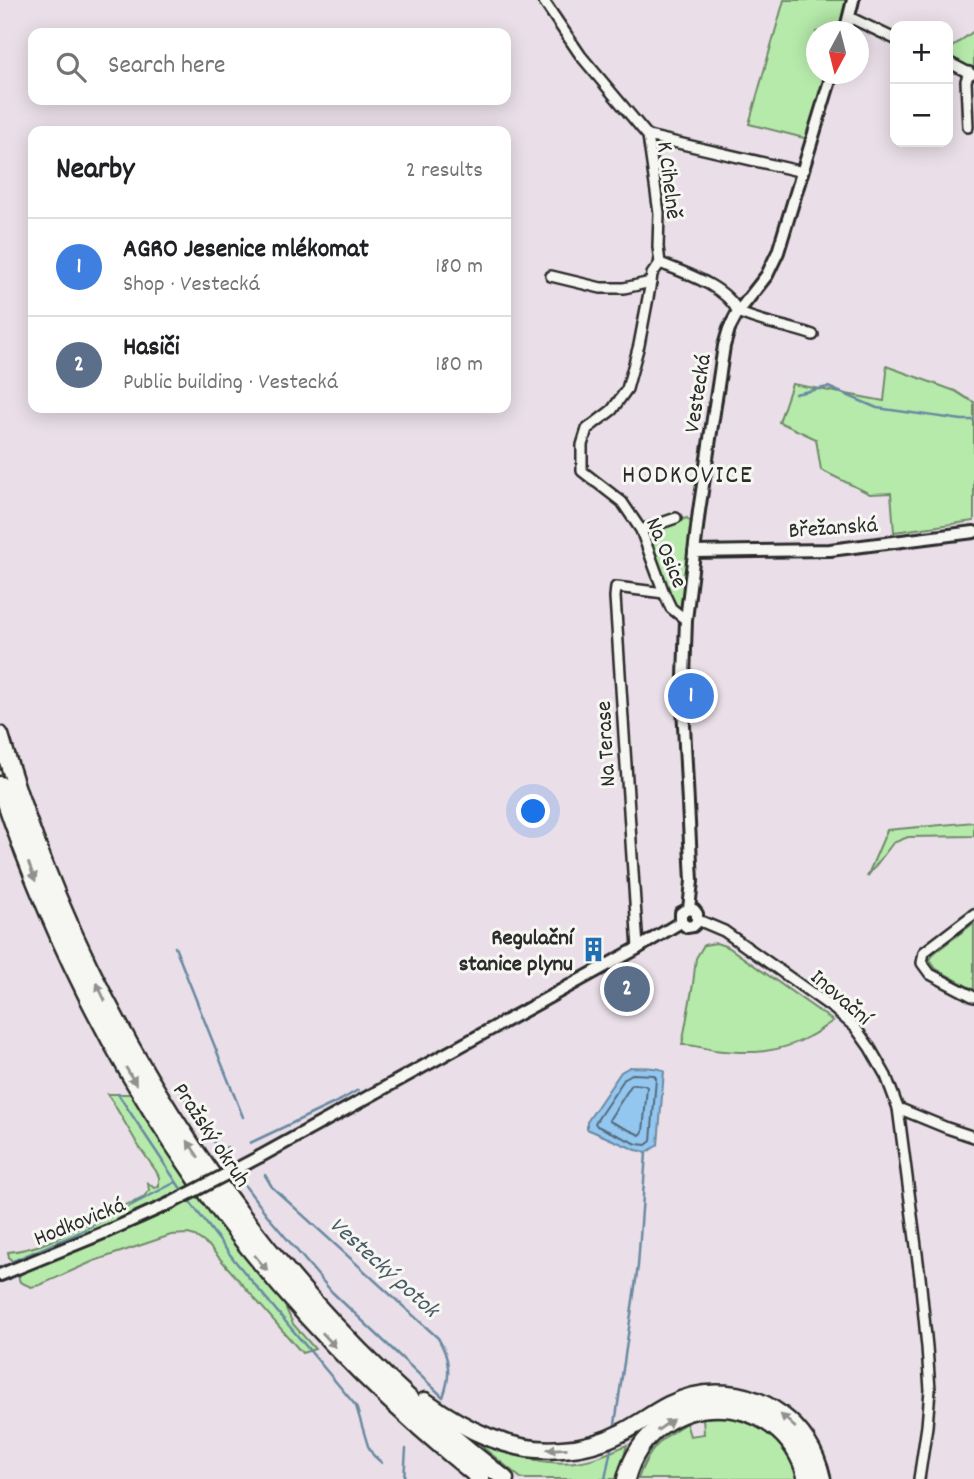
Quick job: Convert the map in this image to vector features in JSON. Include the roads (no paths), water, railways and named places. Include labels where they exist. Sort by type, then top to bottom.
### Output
[{"type":"highway","name":"Pražský okruh","points":[[0,734],[25,814],[59,903],[108,1007],[192,1147],[251,1228],[314,1303],[438,1425],[505,1479]]},
{"type":"highway","name":"Pražský okruh","points":[[0,785],[45,908],[96,1014],[157,1121],[218,1209],[284,1290],[346,1357],[422,1430],[481,1479]]},
{"type":"highway","points":[[372,1363],[446,1416],[469,1429],[495,1440],[545,1450],[572,1448],[615,1436],[682,1399],[710,1394],[739,1395],[775,1410],[797,1429],[813,1454],[822,1479]]},
{"type":"highway","points":[[626,1479],[641,1447],[661,1426],[686,1412],[719,1407],[748,1413],[776,1429],[797,1453],[807,1479]]},
{"type":"highway","points":[[422,1430],[468,1479]]},
{"type":"street","name":"K Cihelně","points":[[542,0],[581,57],[648,136],[659,213],[660,263]]},
{"type":"street","points":[[848,21],[853,0]]},
{"type":"street","points":[[849,17],[890,36]]},
{"type":"street","points":[[953,65],[971,74],[966,81],[968,127]]},
{"type":"street","name":"Vestecká","points":[[698,920],[690,927],[681,922],[681,913],[689,909],[692,881],[683,706],[686,620],[724,346],[738,312],[767,275],[778,252],[829,84]]},
{"type":"street","points":[[648,136],[803,173]]},
{"type":"street","points":[[660,263],[698,279],[724,294],[738,312],[748,317],[813,335]]},
{"type":"street","name":"Na Osice","points":[[660,263],[652,274],[639,345],[627,389],[612,410],[587,429],[582,444],[582,471],[622,502],[641,530],[671,608],[686,620]]},
{"type":"street","points":[[551,276],[601,288],[624,288],[650,282]]},
{"type":"street","points":[[641,530],[676,518]]},
{"type":"street","name":"Břežanská","points":[[694,552],[830,550],[974,532]]},
{"type":"street","name":"Na Terase","points":[[638,948],[615,597],[616,587],[664,593]]},
{"type":"street","points":[[689,909],[696,912],[698,920]]},
{"type":"street","points":[[974,914],[924,952],[922,963],[930,974],[974,997]]},
{"type":"street","name":"Inovační","points":[[698,920],[724,931],[834,1009],[855,1027],[886,1076],[898,1108],[920,1278],[930,1390],[919,1479]]},
{"type":"street","name":"Vestecká","points":[[261,1156],[681,922]]},
{"type":"street","points":[[898,1108],[974,1137]]},
{"type":"street","name":"Hodkovická","points":[[0,1275],[119,1227],[261,1156]]},
{"type":"water","points":[[630,1067],[664,1071],[658,1145],[647,1152],[587,1129],[587,1122],[621,1072]]},
{"type":"waterway","points":[[795,394],[828,387],[877,408],[974,420]]},
{"type":"waterway","name":"Vestecký potok","points":[[175,947],[243,1117]]},
{"type":"waterway","points":[[250,1143],[358,1090]]},
{"type":"waterway","points":[[181,1093],[232,1168]]},
{"type":"waterway","points":[[118,1094],[183,1192]]},
{"type":"waterway","points":[[220,1152],[227,1147]]},
{"type":"waterway","points":[[614,1431],[638,1266],[646,1153]]},
{"type":"waterway","points":[[236,1174],[332,1292],[443,1397]]},
{"type":"waterway","name":"Vestecký potok","points":[[265,1175],[272,1187],[438,1338],[448,1367],[443,1397]]},
{"type":"waterway","points":[[13,1261],[74,1235],[176,1182]]},
{"type":"waterway","points":[[187,1198],[235,1261],[356,1406],[368,1446],[382,1463]]},
{"type":"waterway","points":[[0,1267],[5,1265]]},
{"type":"waterway","points":[[0,1282],[10,1279]]},
{"type":"waterway","points":[[605,1479],[612,1444]]},
{"type":"waterway","name":"Vestecký potok","points":[[404,1479],[406,1449]]},
{"type":"place","name":"AGRO Jesenice mlékomat","points":[[691,696]]},
{"type":"place","name":"Regulační stanice plynu","points":[[593,949]]},
{"type":"place","name":"Hasiči","points":[[627,989]]},
{"type":"district","name":"HODKOVICE","points":[[688,473]]}]
